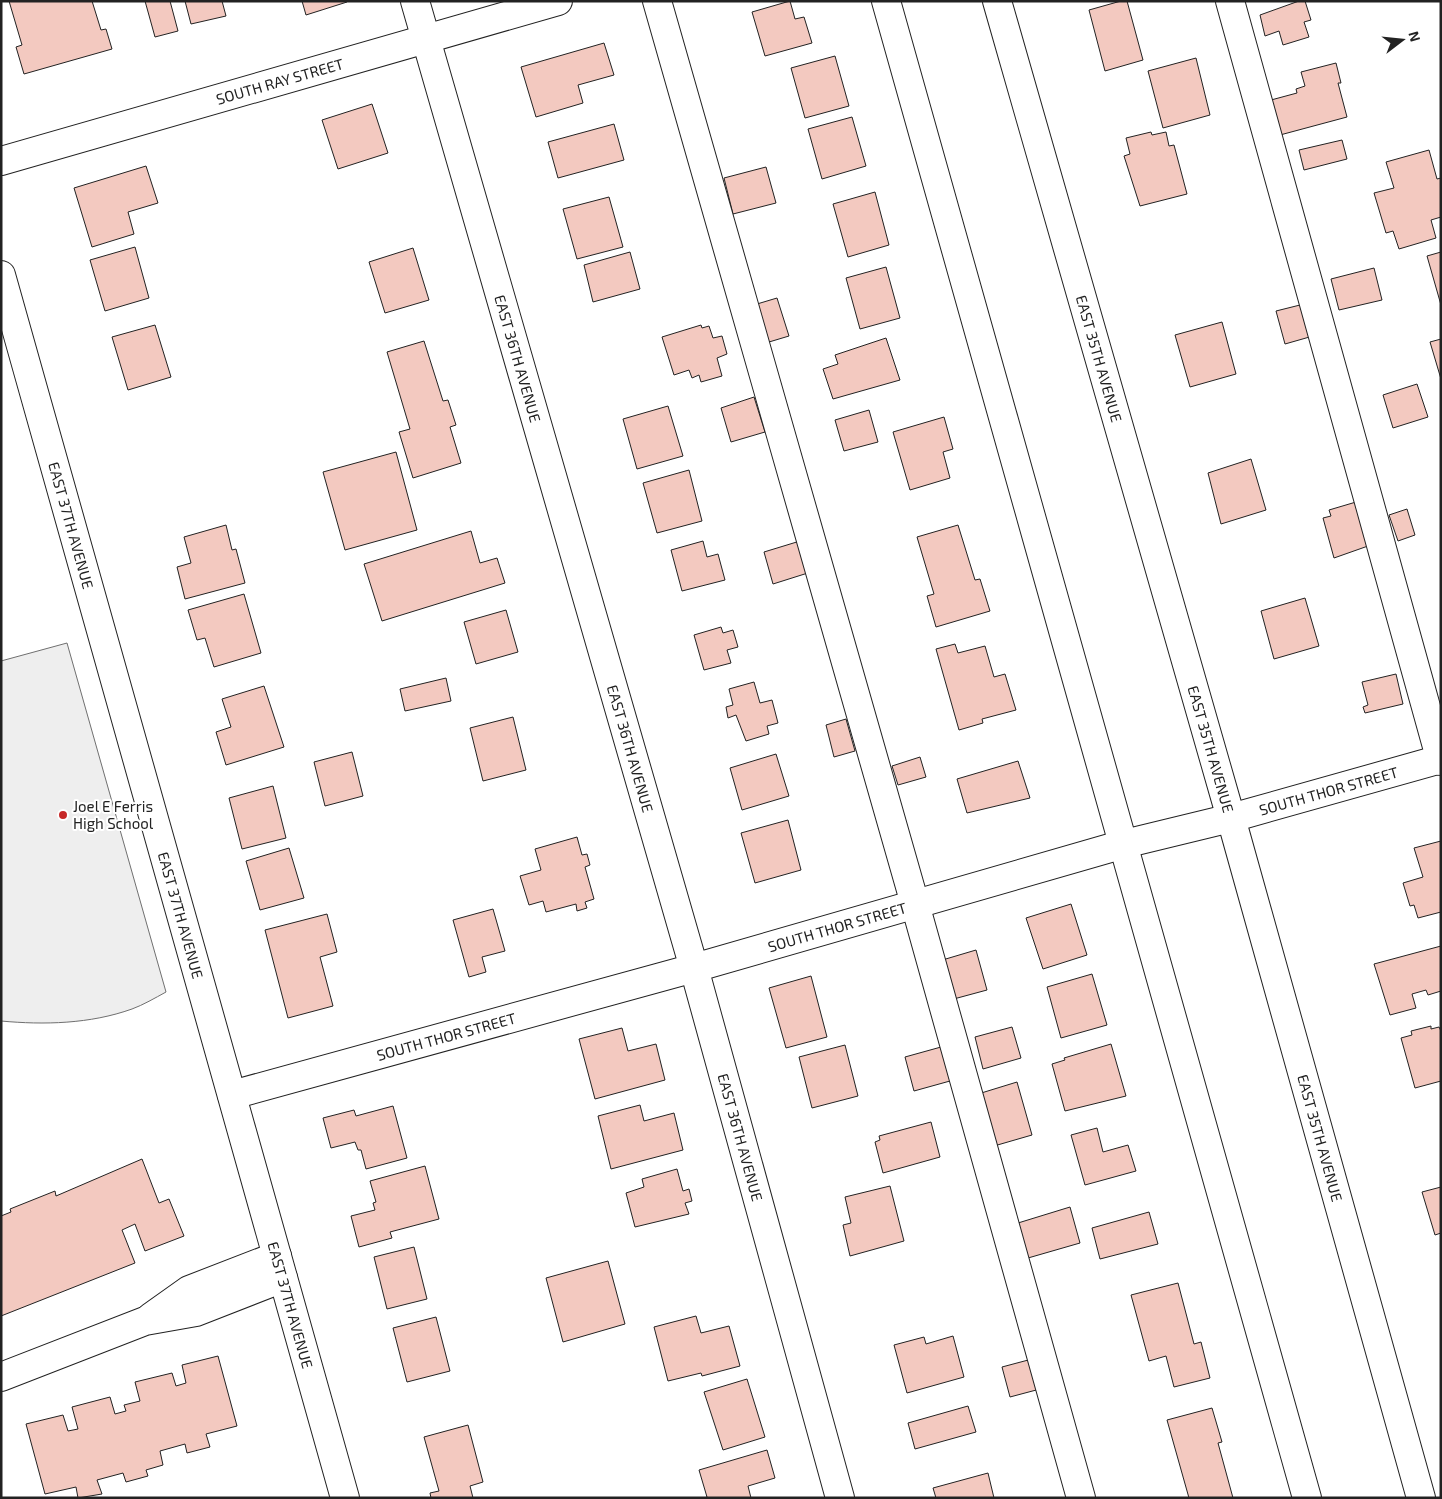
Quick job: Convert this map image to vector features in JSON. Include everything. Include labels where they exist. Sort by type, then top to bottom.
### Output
[{"type":"street","name":"EAST 36TH AVENUE","points":[[414,1],[694,968],[840,1498]]},
{"type":"street","name":"SOUTH RAY STREET","points":[[1,161],[558,1]]},
{"type":"street","points":[[657,1],[915,904],[1081,1498]]},
{"type":"street","points":[[886,1],[1308,1498]]},
{"type":"street","name":"EAST 35TH AVENUE","points":[[997,1],[1231,818],[1421,1498]]},
{"type":"street","points":[[1230,1],[1441,760]]},
{"type":"street","name":"EAST 37TH AVENUE","points":[[1,275],[346,1498]]},
{"type":"street","name":"SOUTH THOR STREET","points":[[232,1095],[694,968],[1124,844],[1231,818],[1441,760]]},
{"type":"street","points":[[1,1377],[145,1321],[196,1312],[280,1267]]},
{"type":"shaded area","points":[[67,643],[166,992],[132,1009],[100,1018],[50,1023],[1,1021],[1,661]]},
{"type":"building","points":[[9,1],[92,1],[101,30],[106,29],[112,49],[24,74],[16,47],[22,45]]},
{"type":"building","points":[[145,1],[170,1],[178,31],[155,37]]},
{"type":"building","points":[[185,1],[222,1],[226,16],[191,24]]},
{"type":"building","points":[[302,1],[346,1],[347,2],[306,15]]},
{"type":"building","points":[[790,1],[795,19],[804,17],[812,43],[765,56],[752,12]]},
{"type":"building","points":[[1127,1],[1143,60],[1105,71],[1089,10]]},
{"type":"building","points":[[1299,1],[1305,1],[1311,20],[1304,22],[1309,37],[1283,45],[1279,31],[1265,36],[1260,15]]},
{"type":"building","points":[[604,43],[614,75],[578,85],[583,103],[536,117],[521,67]]},
{"type":"building","points":[[835,56],[849,106],[805,118],[791,68]]},
{"type":"building","points":[[1196,58],[1210,115],[1163,128],[1148,71]]},
{"type":"building","points":[[1336,63],[1341,83],[1338,83],[1347,117],[1280,135],[1271,100],[1297,93],[1296,89],[1305,86],[1301,72]]},
{"type":"building","points":[[372,104],[388,153],[338,169],[322,120]]},
{"type":"building","points":[[852,117],[866,166],[822,179],[808,129]]},
{"type":"building","points":[[614,124],[624,160],[558,178],[548,142]]},
{"type":"building","points":[[1151,132],[1152,135],[1166,132],[1169,146],[1174,145],[1187,194],[1140,206],[1124,156],[1130,154],[1126,138]]},
{"type":"building","points":[[1342,140],[1347,159],[1304,170],[1299,150]]},
{"type":"building","points":[[1429,150],[1437,179],[1441,178],[1441,217],[1431,220],[1436,238],[1399,249],[1393,231],[1386,233],[1374,193],[1394,188],[1386,162]]},
{"type":"building","points":[[146,166],[158,203],[128,212],[134,234],[92,247],[74,188]]},
{"type":"building","points":[[766,167],[776,203],[733,214],[724,178]]},
{"type":"building","points":[[875,192],[889,245],[848,257],[833,204]]},
{"type":"building","points":[[609,197],[623,247],[577,259],[563,209]]},
{"type":"building","points":[[135,247],[149,298],[105,311],[90,260]]},
{"type":"building","points":[[413,248],[429,300],[385,313],[369,262]]},
{"type":"building","points":[[630,252],[640,289],[593,302],[584,265]]},
{"type":"building","points":[[1441,252],[1441,305],[1427,256]]},
{"type":"building","points":[[886,267],[900,318],[860,329],[846,278]]},
{"type":"building","points":[[1374,268],[1382,300],[1339,310],[1331,279]]},
{"type":"building","points":[[777,298],[789,336],[769,342],[757,304]]},
{"type":"building","points":[[1304,304],[1313,336],[1285,344],[1276,311]]},
{"type":"building","points":[[1222,322],[1236,374],[1190,387],[1175,335]]},
{"type":"building","points":[[155,325],[171,377],[128,390],[112,337]]},
{"type":"building","points":[[701,325],[702,328],[709,326],[713,338],[722,336],[727,354],[717,358],[722,376],[701,382],[699,375],[692,378],[689,370],[674,375],[662,337]]},
{"type":"building","points":[[886,338],[900,380],[833,399],[823,369],[838,364],[835,355]]},
{"type":"building","points":[[1441,339],[1441,379],[1430,342]]},
{"type":"building","points":[[424,341],[443,401],[448,400],[456,425],[450,427],[461,463],[413,478],[399,432],[410,429],[387,352]]},
{"type":"building","points":[[1417,384],[1428,417],[1393,428],[1383,395]]},
{"type":"building","points":[[754,397],[765,432],[731,442],[721,408]]},
{"type":"building","points":[[668,406],[683,456],[637,469],[623,419]]},
{"type":"building","points":[[869,410],[878,442],[844,451],[835,420]]},
{"type":"building","points":[[944,417],[953,449],[943,452],[950,478],[910,490],[893,432]]},
{"type":"building","points":[[396,452],[417,530],[345,550],[323,472]]},
{"type":"building","points":[[1251,459],[1266,510],[1221,524],[1208,473]]},
{"type":"building","points":[[689,470],[702,521],[657,533],[643,483]]},
{"type":"building","points":[[1356,502],[1368,546],[1334,558],[1323,518],[1331,516],[1329,510]]},
{"type":"building","points":[[1407,509],[1415,535],[1398,541],[1389,515]]},
{"type":"building","points":[[226,525],[232,550],[236,549],[245,583],[185,599],[177,567],[191,563],[184,537]]},
{"type":"building","points":[[958,525],[975,580],[980,579],[990,611],[936,627],[927,596],[934,594],[917,537]]},
{"type":"building","points":[[471,531],[480,563],[497,558],[505,583],[382,621],[364,564]]},
{"type":"building","points":[[703,541],[707,557],[718,554],[725,580],[682,591],[671,550]]},
{"type":"building","points":[[800,541],[811,572],[773,584],[764,552]]},
{"type":"building","points":[[244,594],[261,653],[214,667],[205,638],[197,640],[188,610]]},
{"type":"building","points":[[1305,598],[1319,646],[1274,659],[1261,611]]},
{"type":"building","points":[[506,610],[518,652],[476,664],[464,622]]},
{"type":"building","points":[[721,627],[723,633],[733,630],[738,647],[727,650],[731,663],[704,670],[694,635]]},
{"type":"building","points":[[955,644],[958,653],[985,646],[994,677],[1005,674],[1016,710],[982,719],[983,723],[959,730],[936,649]]},
{"type":"building","points":[[1396,674],[1403,704],[1365,713],[1363,707],[1368,705],[1362,682]]},
{"type":"building","points":[[446,678],[451,701],[405,711],[400,689]]},
{"type":"building","points":[[754,682],[760,703],[772,700],[778,723],[767,726],[769,734],[746,741],[736,715],[728,718],[726,707],[733,705],[729,689]]},
{"type":"building","points":[[264,686],[284,747],[226,765],[216,732],[231,727],[222,699]]},
{"type":"building","points":[[513,717],[526,770],[483,781],[470,728]]},
{"type":"building","points":[[846,719],[855,751],[834,757],[826,725]]},
{"type":"building","points":[[352,752],[363,796],[325,806],[314,762]]},
{"type":"building","points":[[776,754],[789,796],[742,810],[730,768]]},
{"type":"building","points":[[920,757],[926,777],[898,785],[892,766]]},
{"type":"building","points":[[1018,761],[1030,798],[967,813],[957,779]]},
{"type":"building","points":[[273,786],[286,838],[242,849],[229,798]]},
{"type":"building","points":[[788,820],[801,870],[755,883],[741,833]]},
{"type":"building","points":[[577,837],[582,855],[587,854],[590,865],[585,867],[594,899],[585,902],[587,908],[577,911],[576,904],[546,912],[543,901],[529,905],[520,876],[541,870],[535,849]]},
{"type":"building","points":[[1441,841],[1441,912],[1418,918],[1414,905],[1410,906],[1403,883],[1423,877],[1414,848]]},
{"type":"building","points":[[289,848],[304,898],[260,910],[246,861]]},
{"type":"building","points":[[1071,904],[1087,955],[1043,969],[1026,918]]},
{"type":"building","points":[[493,909],[505,951],[482,957],[486,972],[469,977],[453,920]]},
{"type":"building","points":[[327,914],[337,952],[320,957],[333,1006],[288,1018],[265,930]]},
{"type":"building","points":[[1441,946],[1441,991],[1428,995],[1426,990],[1412,994],[1416,1008],[1390,1015],[1374,964]]},
{"type":"building","points":[[976,950],[987,990],[950,1000],[939,961]]},
{"type":"building","points":[[1092,974],[1107,1025],[1061,1038],[1047,987]]},
{"type":"building","points":[[811,976],[827,1037],[786,1048],[769,988]]},
{"type":"building","points":[[1431,1026],[1431,1029],[1439,1027],[1441,1031],[1441,1081],[1415,1088],[1401,1038],[1412,1035],[1411,1031]]},
{"type":"building","points":[[1012,1027],[1021,1058],[983,1069],[975,1037]]},
{"type":"building","points":[[622,1028],[628,1051],[656,1044],[665,1080],[595,1099],[579,1039]]},
{"type":"building","points":[[1111,1044],[1126,1096],[1065,1111],[1052,1064],[1065,1060],[1064,1058]]},
{"type":"building","points":[[845,1045],[858,1096],[812,1108],[799,1057]]},
{"type":"building","points":[[941,1047],[950,1081],[914,1091],[905,1057]]},
{"type":"building","points":[[1017,1082],[1032,1135],[994,1146],[978,1094]]},
{"type":"building","points":[[640,1105],[644,1121],[674,1113],[683,1150],[611,1169],[598,1116]]},
{"type":"building","points":[[393,1106],[407,1158],[366,1169],[361,1150],[358,1150],[355,1142],[331,1148],[323,1118],[354,1110],[356,1116]]},
{"type":"building","points":[[931,1122],[940,1157],[883,1173],[875,1142],[880,1140],[879,1136]]},
{"type":"building","points":[[1097,1128],[1103,1152],[1128,1145],[1136,1171],[1085,1185],[1071,1135]]},
{"type":"building","points":[[142,1159],[159,1203],[169,1199],[184,1236],[145,1251],[135,1224],[122,1230],[135,1263],[1,1316],[1,1216],[11,1212],[10,1209],[55,1191],[56,1196]]},
{"type":"building","points":[[425,1166],[439,1219],[390,1232],[392,1238],[359,1247],[351,1216],[375,1210],[373,1203],[376,1202],[370,1181]]},
{"type":"building","points":[[677,1169],[683,1191],[689,1189],[692,1201],[685,1203],[689,1214],[635,1227],[626,1193],[644,1187],[642,1179]]},
{"type":"building","points":[[890,1186],[904,1241],[850,1256],[843,1225],[851,1223],[845,1197]]},
{"type":"building","points":[[1441,1187],[1441,1233],[1435,1235],[1422,1192]]},
{"type":"building","points":[[1070,1207],[1080,1243],[1028,1258],[1018,1223]]},
{"type":"building","points":[[1149,1212],[1158,1244],[1100,1259],[1092,1228]]},
{"type":"building","points":[[414,1247],[427,1299],[387,1309],[374,1257]]},
{"type":"building","points":[[608,1261],[625,1324],[563,1342],[546,1278]]},
{"type":"building","points":[[1178,1283],[1194,1344],[1201,1342],[1210,1378],[1174,1387],[1166,1356],[1149,1361],[1131,1295]]},
{"type":"building","points":[[696,1316],[701,1333],[729,1326],[740,1366],[702,1376],[701,1373],[668,1381],[654,1327]]},
{"type":"building","points":[[436,1317],[450,1371],[407,1382],[393,1328]]},
{"type":"building","points":[[953,1336],[964,1377],[907,1393],[894,1345],[924,1337],[926,1344]]},
{"type":"building","points":[[218,1356],[237,1426],[206,1434],[210,1447],[187,1453],[185,1444],[160,1451],[163,1465],[146,1470],[148,1476],[126,1482],[123,1473],[97,1480],[102,1494],[78,1498],[76,1487],[45,1494],[26,1424],[63,1415],[68,1431],[78,1429],[72,1407],[110,1397],[115,1414],[126,1411],[124,1405],[140,1401],[135,1382],[172,1373],[176,1386],[186,1383],[182,1365]]},
{"type":"building","points":[[1032,1359],[1040,1389],[1010,1397],[1002,1367]]},
{"type":"building","points":[[747,1379],[765,1437],[723,1450],[704,1392]]},
{"type":"building","points":[[968,1406],[976,1432],[915,1449],[908,1423]]},
{"type":"building","points":[[1212,1408],[1222,1442],[1218,1443],[1233,1498],[1189,1498],[1167,1420]]},
{"type":"building","points":[[468,1425],[483,1482],[470,1486],[473,1498],[431,1498],[430,1493],[439,1491],[424,1437]]},
{"type":"building","points":[[767,1450],[775,1478],[748,1486],[751,1498],[704,1498],[707,1497],[699,1470]]},
{"type":"building","points":[[988,1473],[994,1498],[936,1498],[933,1488]]},
{"type":"place","name":"Joel E Ferris High School","points":[[63,815]]}]
